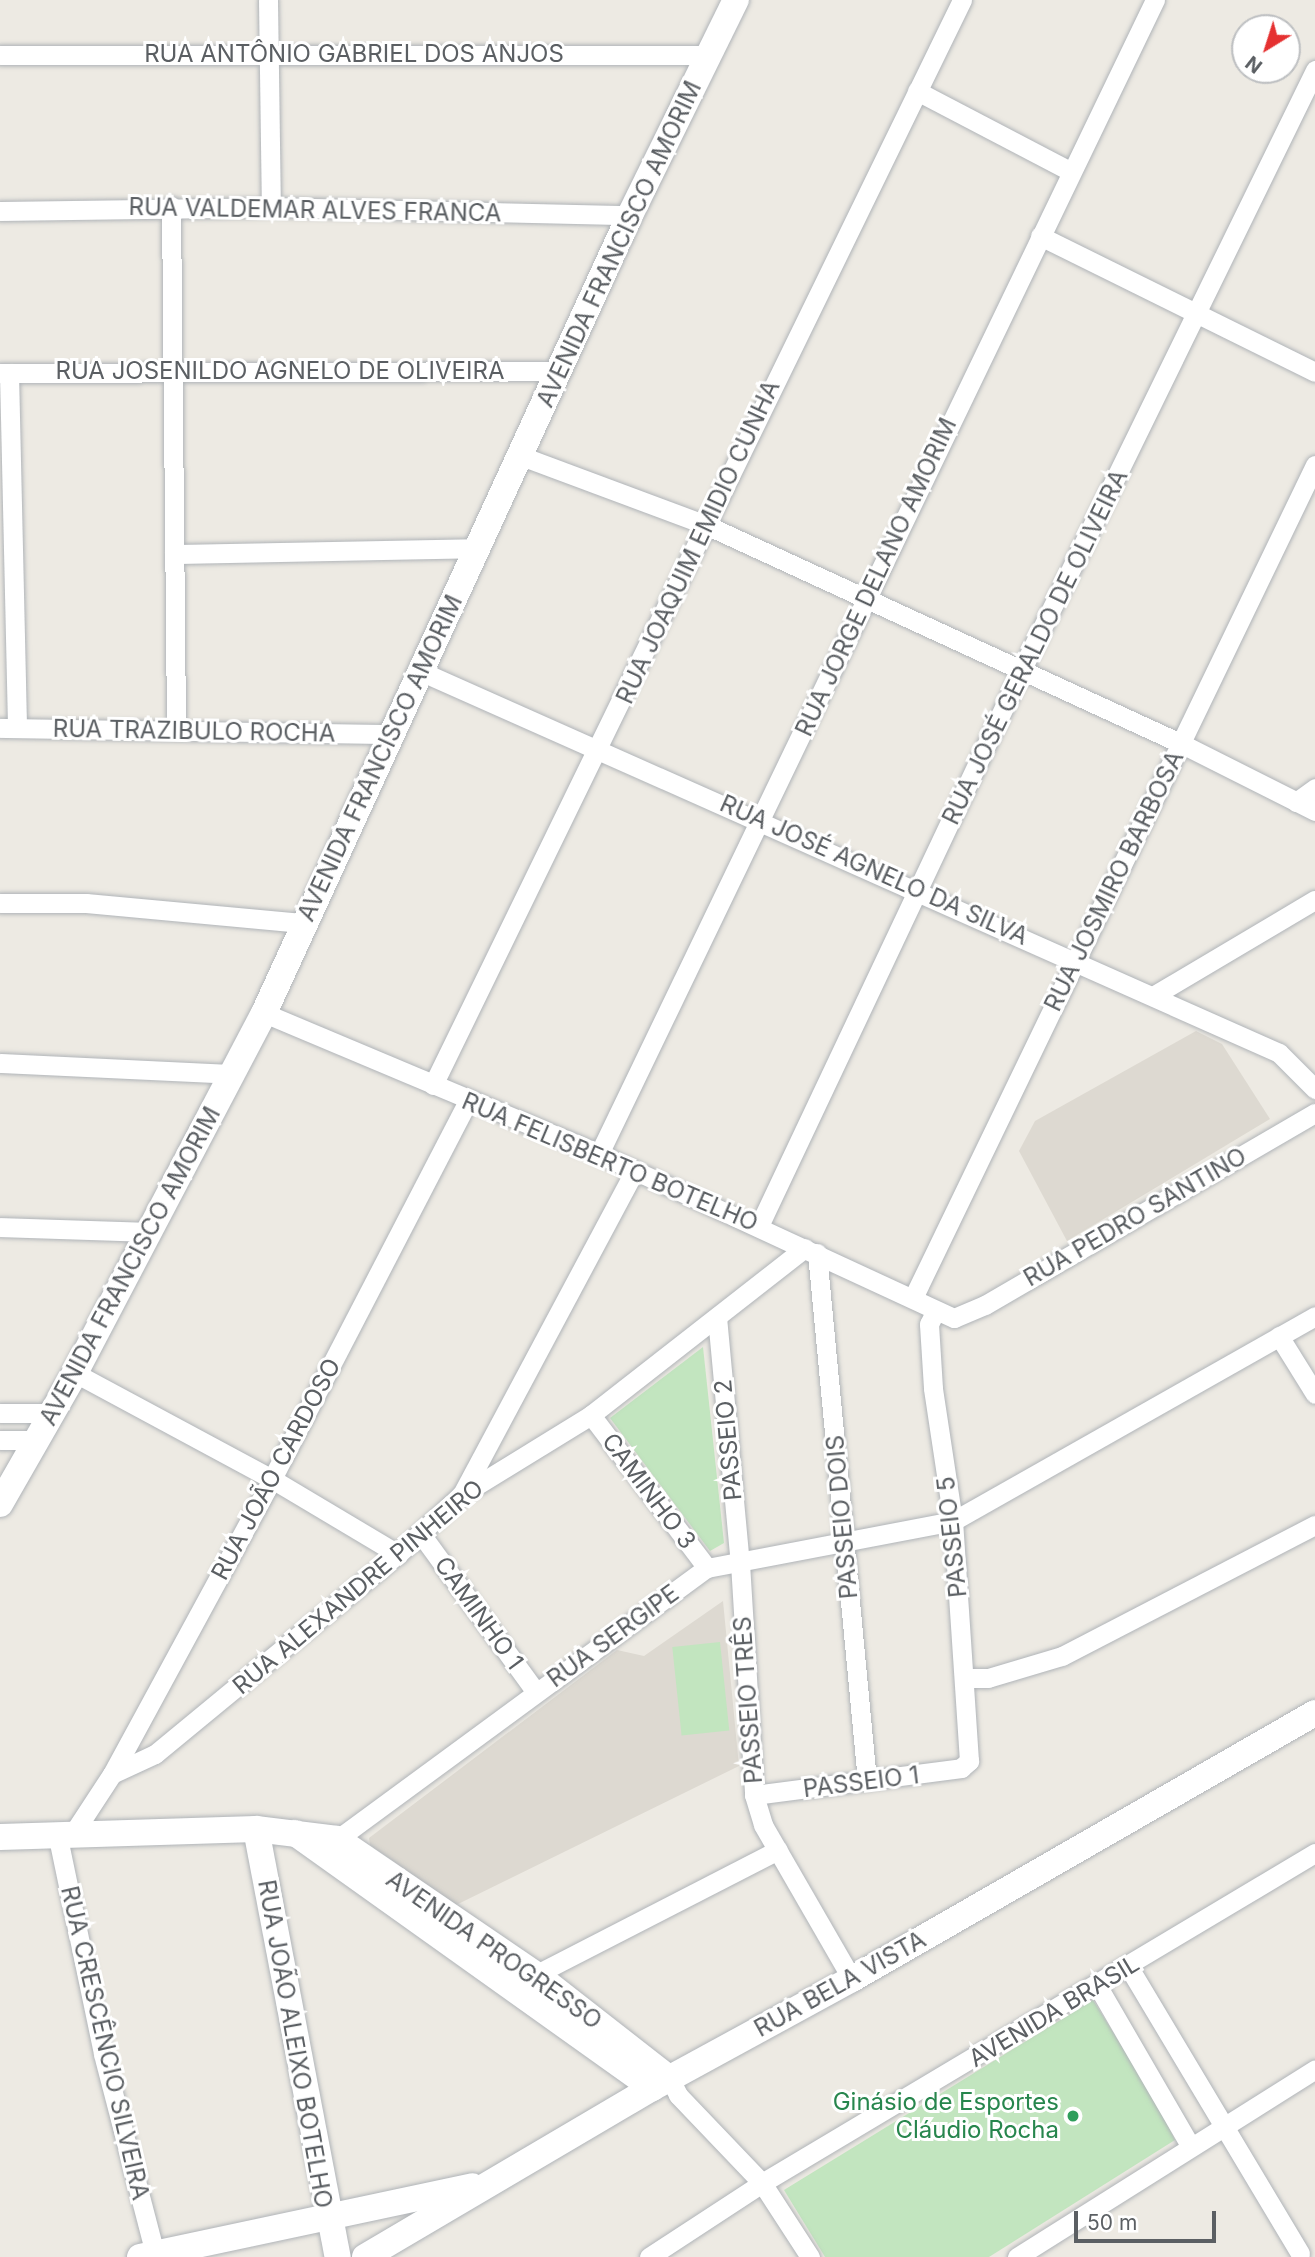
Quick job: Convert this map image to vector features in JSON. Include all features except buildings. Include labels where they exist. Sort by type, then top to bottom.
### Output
[{"type":"street","points":[[268,0],[271,206]]},
{"type":"street","name":"AVENIDA FRANCISCO AMORIM","points":[[0,1504],[75,1373],[264,1013],[302,923],[521,456],[630,215],[736,0]]},
{"type":"street","name":"RUA JOAQUIM EMIDIO CUNHA","points":[[433,1085],[600,748],[704,524],[962,0]]},
{"type":"street","name":"RUA JORGE DELANO AMORIM","points":[[599,1154],[762,821],[864,596],[1155,0]]},
{"type":"street","name":"RUA ANTÔNIO GABRIEL DOS ANJOS","points":[[0,55],[708,55]]},
{"type":"street","name":"RUA JOSÉ GERALDO DE OLIVEIRA","points":[[759,1226],[1021,669],[1199,314],[1315,70]]},
{"type":"street","points":[[917,91],[1070,172]]},
{"type":"street","points":[[171,206],[170,370],[176,729]]},
{"type":"street","name":"RUA VALDEMAR ALVES FRANCA","points":[[0,211],[271,206],[630,215]]},
{"type":"street","points":[[1040,236],[1315,372]]},
{"type":"street","name":"RUA JOSENILDO AGNELO DE OLIVEIRA","points":[[5,373],[170,370],[560,371]]},
{"type":"street","points":[[5,373],[8,728]]},
{"type":"street","points":[[521,456],[704,524],[1182,744],[1315,811]]},
{"type":"street","name":"RUA JOSMIRO BARBOSA","points":[[914,1298],[1315,465]]},
{"type":"street","points":[[174,554],[477,548]]},
{"type":"street","name":"RUA JOSÉ AGNELO DA SILVA","points":[[420,671],[1075,959],[1279,1053],[1315,1089]]},
{"type":"street","name":"RUA TRAZIBULO ROCHA","points":[[8,728],[389,734]]},
{"type":"street","points":[[1296,802],[1315,788]]},
{"type":"street","points":[[1153,996],[1315,900]]},
{"type":"street","points":[[0,903],[86,903],[302,923]]},
{"type":"street","name":"RUA FELISBERTO BOTELHO","points":[[264,1013],[599,1154],[914,1298],[944,1315]]},
{"type":"street","points":[[0,1063],[232,1074]]},
{"type":"street","name":"RUA JOÃO CARDOSO","points":[[66,1833],[112,1774],[272,1479],[468,1101]]},
{"type":"street","name":"RUA PEDRO SANTINO","points":[[944,1315],[985,1305],[1315,1113]]},
{"type":"street","points":[[461,1494],[635,1170]]},
{"type":"street","points":[[0,1227],[149,1232]]},
{"type":"street","name":"RUA ALEXANDRE PINHEIRO","points":[[112,1774],[155,1754],[398,1554],[461,1494],[591,1415],[717,1317],[811,1250]]},
{"type":"street","name":"PASSEIO DOIS","points":[[811,1250],[867,1782]]},
{"type":"street","name":"PASSEIO 5","points":[[944,1315],[929,1324],[933,1388],[953,1521],[965,1678],[967,1764]]},
{"type":"street","name":"RUA SERGIPE","points":[[327,1846],[707,1568],[844,1544],[953,1521],[1315,1316]]},
{"type":"street","name":"PASSEIO 2","points":[[717,1317],[740,1563]]},
{"type":"street","points":[[1279,1336],[1315,1394]]},
{"type":"street","points":[[75,1373],[272,1479],[398,1554]]},
{"type":"street","points":[[0,1413],[52,1413]]},
{"type":"street","name":"CAMINHO 3","points":[[591,1415],[707,1568]]},
{"type":"street","points":[[0,1440],[37,1440]]},
{"type":"street","points":[[965,1678],[988,1678],[1062,1656],[1315,1525]]},
{"type":"street","name":"CAMINHO 1","points":[[421,1534],[536,1692]]},
{"type":"street","name":"PASSEIO TRÊS","points":[[740,1563],[754,1796],[763,1825],[852,1979]]},
{"type":"street","name":"RUA BELA VISTA","points":[[365,2257],[495,2181],[667,2087],[1315,1713]]},
{"type":"street","name":"PASSEIO 1","points":[[754,1796],[867,1782],[967,1764]]},
{"type":"street","name":"AVENIDA PROGRESSO","points":[[0,1837],[256,1829],[293,1832],[327,1846],[538,1976],[667,2087],[762,2183],[810,2257]]},
{"type":"street","name":"RUA JOÃO ALEIXO BOTELHO","points":[[256,1829],[326,2214],[338,2257]]},
{"type":"street","name":"RUA CRESCÊNCIO SILVEIRA","points":[[66,1833],[103,2054],[147,2255]]},
{"type":"street","name":"AVENIDA PROGRESSO","points":[[327,1846],[504,1986],[667,2087]]},
{"type":"street","points":[[504,1986],[538,1976],[778,1850]]},
{"type":"street","name":"AVENIDA BRASIL","points":[[649,2257],[762,2183],[1315,1853]]},
{"type":"street","points":[[1128,1966],[1222,2126],[1303,2252]]},
{"type":"street","points":[[1097,1985],[1191,2147]]},
{"type":"street","points":[[1017,2257],[1315,2069]]},
{"type":"street","points":[[147,2255],[326,2214],[495,2181]]},
{"type":"shaded area","points":[[1196,1031],[1222,1044],[1270,1119],[1067,1241],[1019,1151],[1035,1121]]},
{"type":"shaded area","points":[[723,1601],[739,1766],[456,1905],[370,1845],[369,1838],[617,1650],[644,1656]]},
{"type":"green space","points":[[703,1347],[724,1543],[710,1551],[610,1418]]},
{"type":"green space","points":[[720,1642],[729,1731],[682,1736],[672,1647]]},
{"type":"green space","points":[[1093,2000],[1154,2098],[1175,2140],[989,2257],[825,2257],[784,2190]]},
{"type":"place","name":"Ginásio de Esportes Cláudio Rocha","points":[[1073,2116]]}]
